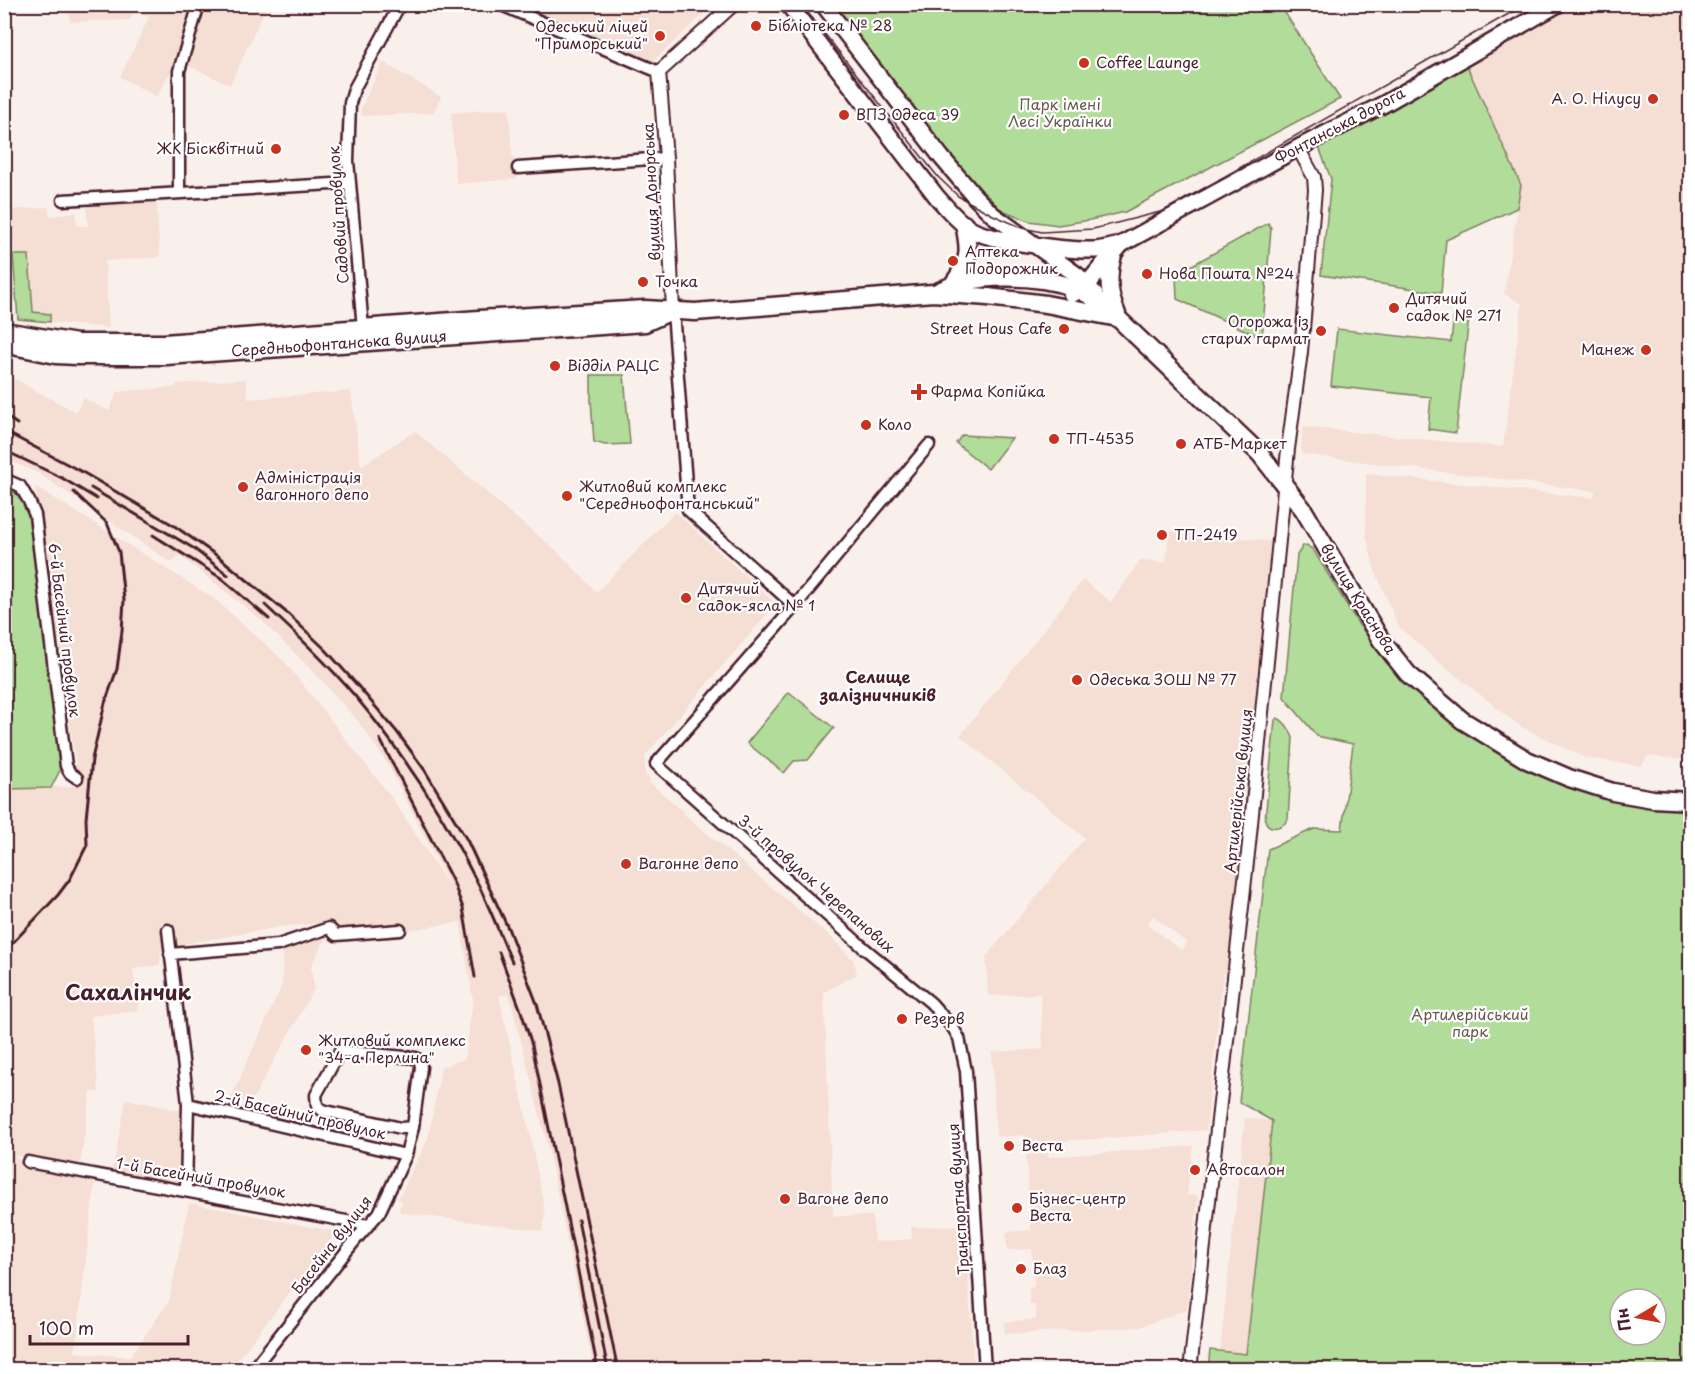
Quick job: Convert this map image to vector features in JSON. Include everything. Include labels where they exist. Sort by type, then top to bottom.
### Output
[{"type":"main road","name":"Фонтанська дорога","points":[[788,4],[937,197],[964,224],[983,235],[1085,250],[1117,248],[1298,148],[1384,104],[1558,4]]},
{"type":"main road","points":[[823,4],[942,158],[978,200],[993,215],[1077,275],[1083,287]]},
{"type":"main road","points":[[953,284],[960,275],[969,245],[964,224],[976,219],[978,200]]},
{"type":"main road","points":[[1046,304],[1083,287],[1117,248]]},
{"type":"main road","points":[[1117,248],[1109,273],[1109,288],[1118,318]]},
{"type":"main road","name":"Середньофонтанська вулиця","points":[[933,293],[953,284],[994,279],[1036,278],[1083,287],[1118,318]]},
{"type":"main road","name":"Середньофонтанська вулиця","points":[[4,331],[77,343],[164,343],[645,309],[695,312],[933,293],[1046,304],[1118,318]]},
{"type":"main road","name":"Середньофонтанська вулиця","points":[[4,344],[56,355],[166,356],[645,323],[673,311]]},
{"type":"main road","name":"вулиця Краснова","points":[[1118,318],[1260,454],[1303,509],[1381,640],[1408,674],[1462,720],[1527,760],[1569,778],[1613,792],[1653,799],[1690,801]]},
{"type":"street","points":[[179,193],[178,71],[199,4]]},
{"type":"street","name":"Садовий провулок","points":[[363,328],[348,161],[351,96],[400,4]]},
{"type":"street","points":[[499,4],[659,72],[734,4]]},
{"type":"street","name":"вулиця Донорська","points":[[659,72],[666,158],[673,311]]},
{"type":"street","name":"Артилерійська вулиця","points":[[1190,1370],[1248,856],[1288,449],[1301,352],[1315,190],[1314,177],[1298,148]]},
{"type":"street","points":[[518,168],[666,158]]},
{"type":"street","points":[[63,200],[350,183]]},
{"type":"street","points":[[673,311],[688,510],[795,606],[929,445]]},
{"type":"street","name":"6-й Басейний провулок","points":[[4,479],[20,486],[35,515],[66,766],[76,778]]},
{"type":"street","name":"3-й провулок Черепанових","points":[[795,606],[657,765],[864,948],[931,1003],[953,1028]]},
{"type":"street","points":[[170,954],[278,945],[329,928],[336,935],[400,930]]},
{"type":"street","points":[[168,930],[188,1104],[186,1191]]},
{"type":"street","name":"Транспортна вулиця","points":[[953,1028],[959,1038],[966,1071],[985,1370]]},
{"type":"street","name":"Басейна вулиця","points":[[252,1370],[379,1213],[406,1155],[413,1127],[420,1061],[416,1058],[340,1051],[316,1095],[317,1106],[322,1110],[401,1128],[413,1127]]},
{"type":"street","name":"2-й Басейний провулок","points":[[188,1104],[406,1155]]},
{"type":"street","name":"1-й Басейний провулок","points":[[28,1162],[368,1225]]},
{"type":"shaded area","points":[[69,5],[192,5],[172,71],[157,97],[120,77],[149,17],[134,12],[130,20],[70,22]]},
{"type":"shaded area","points":[[200,5],[267,5],[230,85],[182,63]]},
{"type":"shaded area","points":[[521,5],[713,5],[650,64]]},
{"type":"shaded area","points":[[1562,5],[1690,5],[1689,760],[1648,756],[1641,766],[1585,758],[1520,726],[1435,659],[1398,626],[1374,568],[1366,534],[1366,474],[1594,498],[1595,491],[1301,454],[1303,427],[1503,447],[1522,304],[1504,294],[1521,185],[1464,60]]},
{"type":"shaded area","points":[[383,62],[441,97],[433,113],[362,116],[361,108]]},
{"type":"shaded area","points":[[509,108],[512,157],[515,157],[517,179],[456,184],[451,113]]},
{"type":"shaded area","points":[[156,196],[160,257],[105,261],[109,328],[18,319],[10,210],[48,207],[50,216],[76,212],[77,226],[88,226],[86,199]]},
{"type":"shaded area","points":[[5,374],[76,412],[83,398],[109,411],[117,392],[176,387],[177,384],[246,379],[248,399],[351,391],[361,466],[415,431],[556,550],[597,592],[675,512],[776,604],[645,756],[645,774],[650,779],[649,782],[684,814],[831,937],[854,961],[857,974],[824,992],[833,1216],[872,1216],[875,1242],[912,1239],[911,1227],[965,1226],[974,1369],[594,1369],[547,1144],[509,994],[499,996],[545,1212],[543,1231],[403,1213],[398,1210],[403,1202],[398,1199],[428,1139],[441,1067],[465,1059],[473,1000],[460,922],[407,930],[404,923],[337,929],[330,922],[280,927],[161,948],[160,965],[133,969],[139,1010],[91,1016],[99,1092],[91,1092],[80,1165],[14,1156],[27,1167],[95,1183],[75,1352],[130,1357],[169,1301],[189,1203],[337,1232],[230,1369],[5,1369],[4,789],[79,786],[35,486],[216,600],[285,662],[392,798],[453,892],[387,763],[357,720],[314,672],[259,618],[179,555],[172,563],[39,474],[5,458]]},
{"type":"shaded area","points":[[1169,531],[1279,542],[1234,972],[1223,973],[1206,1130],[1048,1142],[1026,1146],[1025,1135],[996,1137],[992,1052],[1043,1049],[1040,994],[988,996],[986,957],[1085,838],[960,736],[1083,580],[1111,602],[1140,561],[1166,562]],"holes":[[[1153,916],[1187,943],[1182,951],[1147,924]]]},
{"type":"shaded area","points":[[328,934],[311,966],[314,989],[251,1102],[230,1100],[282,985],[283,949]]},
{"type":"shaded area","points":[[126,1099],[179,1110],[181,1161],[178,1185],[112,1172]]},
{"type":"shaded area","points":[[1245,1118],[1272,1121],[1246,1354],[1220,1351]]},
{"type":"shaded area","points":[[1193,1146],[1187,1195],[1198,1196],[1187,1309],[1140,1327],[1005,1334],[1004,1322],[1036,1319],[1035,1305],[1030,1305],[1029,1288],[1034,1287],[1032,1249],[1007,1250],[1006,1232],[1031,1230],[1026,1155],[1048,1153],[1048,1157]]},
{"type":"green space","name":"Парк імені Лесі Українки","points":[[829,5],[1280,5],[1340,99],[1125,212],[1058,225],[1029,221],[1000,209],[967,177]]},
{"type":"green space","points":[[1464,60],[1521,185],[1517,208],[1446,240],[1441,293],[1321,275],[1331,179],[1317,142]]},
{"type":"green space","points":[[1268,223],[1271,228],[1262,338],[1177,299],[1176,274]]},
{"type":"green space","points":[[13,255],[29,255],[33,312],[50,314],[50,322],[18,319]]},
{"type":"green space","points":[[1454,315],[1469,317],[1456,433],[1428,429],[1431,397],[1331,386],[1337,329],[1451,342]]},
{"type":"green space","points":[[591,375],[624,375],[630,444],[605,445],[594,442]]},
{"type":"green space","points":[[962,435],[1012,438],[988,469],[956,443]]},
{"type":"green space","points":[[4,486],[19,498],[33,526],[60,770],[51,788],[5,789]]},
{"type":"green space","name":"Артилерійський парк","points":[[1307,545],[1314,551],[1359,625],[1409,687],[1478,739],[1519,762],[1690,803],[1690,1369],[1208,1370],[1210,1350],[1246,1354],[1272,1121],[1239,1102],[1268,849],[1314,829],[1342,830],[1353,744],[1317,736],[1284,697],[1297,555],[1303,546]]},
{"type":"green space","points":[[789,692],[834,728],[808,760],[794,761],[784,773],[747,743]]},
{"type":"green space","points":[[1277,718],[1287,726],[1293,738],[1288,819],[1280,826],[1273,827],[1265,820]]},
{"type":"tram line","points":[[801,4],[938,177],[958,196],[1023,228],[1042,232],[1093,229],[1164,211],[1526,4]]},
{"type":"railway","points":[[4,415],[17,424]]},
{"type":"railway","points":[[4,431],[84,473],[173,525],[219,557],[287,613],[326,650],[397,732],[424,769],[467,840],[508,928],[537,1004],[558,1084],[618,1370]]},
{"type":"railway","points":[[4,450],[62,478],[97,499]]},
{"type":"railway","points":[[91,488],[193,548],[228,575]]},
{"type":"railway","points":[[4,952],[58,895],[70,879],[87,845],[86,819],[92,759],[105,703],[117,669],[124,600],[119,552],[107,523],[74,492]]},
{"type":"railway","points":[[153,535],[221,578],[269,619]]},
{"type":"railway","points":[[265,605],[344,684],[407,764],[438,811],[466,861],[512,962]]},
{"type":"railway","points":[[380,739],[454,884],[463,908],[475,977]]},
{"type":"railway","points":[[499,952],[532,1045],[598,1370]]},
{"type":"railway","points":[[578,1220],[608,1370]]},
{"type":"place","name":"Бібліотека № 28","points":[[756,26]]},
{"type":"place","name":"Одеський ліцей \"Приморський\"","points":[[660,36]]},
{"type":"place","name":"Coffee Launge","points":[[1084,63]]},
{"type":"place","name":"А. О. Нілусу","points":[[1653,99]]},
{"type":"place","name":"ВПЗ Одеса 39","points":[[844,115]]},
{"type":"place","name":"ЖК Бісквітний","points":[[276,149]]},
{"type":"place","name":"Аптека Подорожник","points":[[953,261]]},
{"type":"place","name":"Нова Пошта №24","points":[[1147,274]]},
{"type":"place","name":"Точка","points":[[643,282]]},
{"type":"place","name":"Дитячий садок № 271","points":[[1394,308]]},
{"type":"place","name":"Street Hous Cafe","points":[[1064,329]]},
{"type":"place","name":"Огорожа із старих гармат","points":[[1321,331]]},
{"type":"place","name":"Манеж","points":[[1646,350]]},
{"type":"place","name":"Відділ РАЦС","points":[[555,366]]},
{"type":"place","name":"Фарма Копійка","points":[[919,392]]},
{"type":"place","name":"Коло","points":[[866,425]]},
{"type":"place","name":"ТП-4535","points":[[1054,439]]},
{"type":"place","name":"АТБ-Маркет","points":[[1181,444]]},
{"type":"place","name":"Адміністрація вагонного депо","points":[[243,487]]},
{"type":"place","name":"Житловий комплекс \"Середньофонтанський\"","points":[[567,496]]},
{"type":"place","name":"ТП-2419","points":[[1162,535]]},
{"type":"place","name":"Дитячий садок-ясла № 1","points":[[686,598]]},
{"type":"place","name":"Одеська ЗОШ № 77","points":[[1077,680]]},
{"type":"place","name":"Вагонне депо","points":[[626,864]]},
{"type":"place","name":"Резерв","points":[[902,1019]]},
{"type":"place","name":"Житловий комплекс \"34-а Перлина\"","points":[[306,1050]]},
{"type":"place","name":"Веста","points":[[1009,1146]]},
{"type":"place","name":"Автосалон","points":[[1195,1170]]},
{"type":"place","name":"Вагоне депо","points":[[785,1199]]},
{"type":"place","name":"Бізнес-центр Веста","points":[[1017,1208]]},
{"type":"place","name":"Блаз","points":[[1021,1269]]},
{"type":"district","name":"Селище залізничників","points":[[878,686]]},
{"type":"district","name":"Сахалінчик","points":[[128,993]]}]
